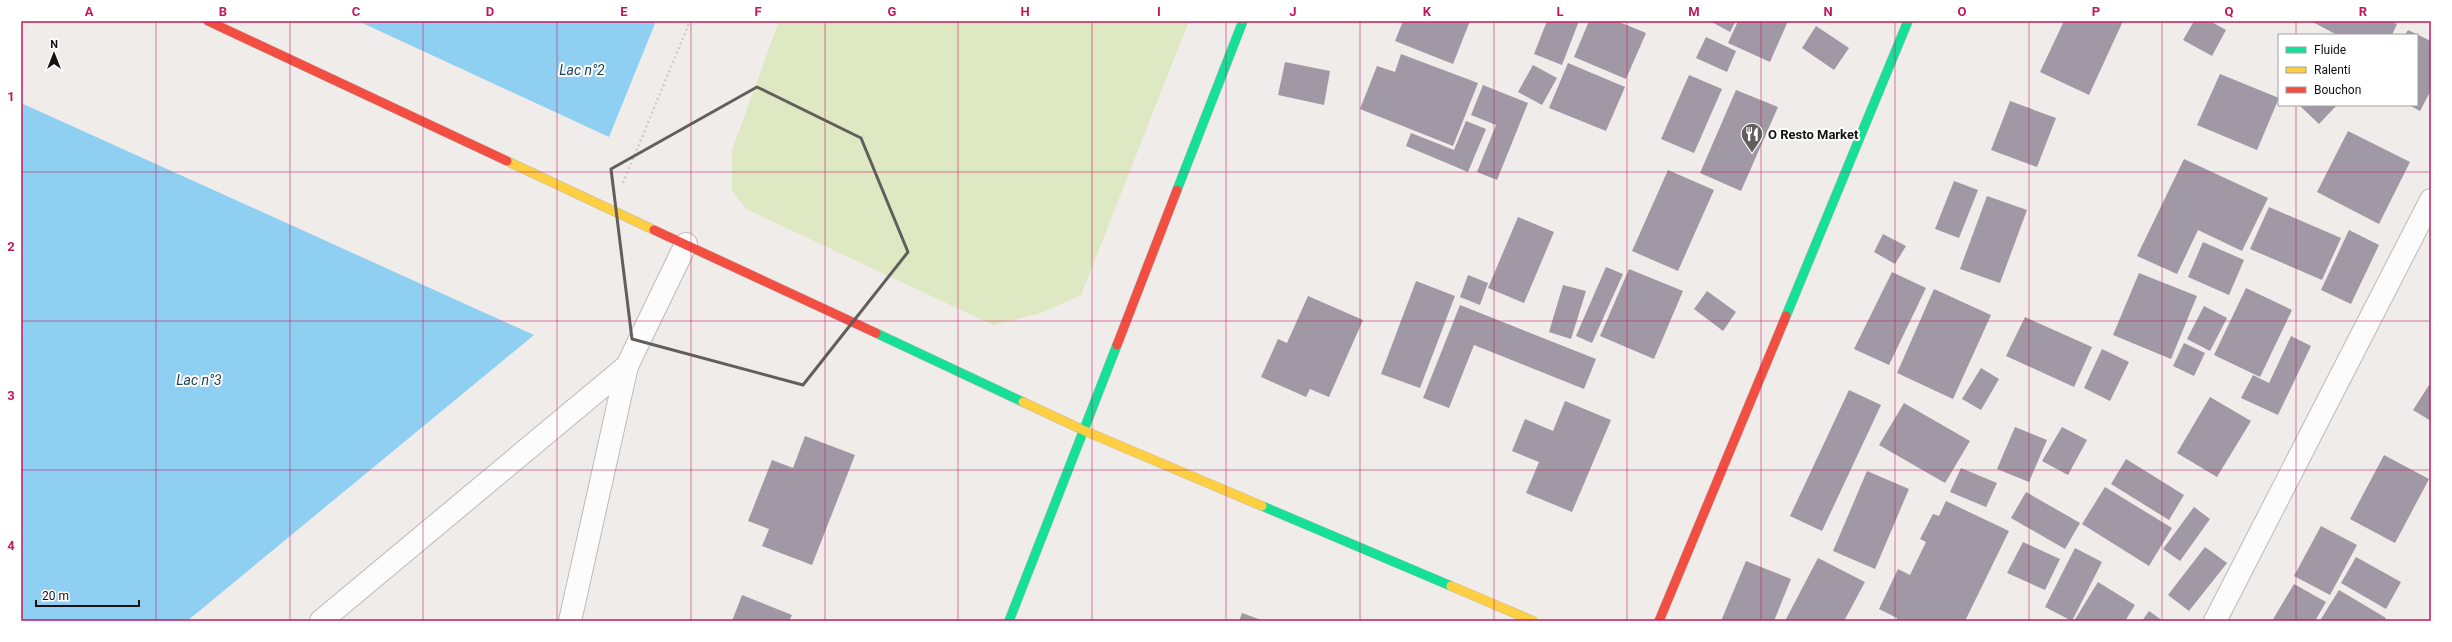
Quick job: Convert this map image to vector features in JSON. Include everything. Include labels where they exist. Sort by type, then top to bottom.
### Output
[{"type":"street","points":[[208,21],[1085,431],[1533,621]]},
{"type":"street","points":[[1009,621],[1085,431],[1243,21]]},
{"type":"street","points":[[1659,621],[1908,21]]},
{"type":"street","points":[[2215,621],[2431,200]]},
{"type":"street","points":[[570,621],[627,366],[686,244]]},
{"type":"street","points":[[321,621],[627,366]]},
{"type":"path","points":[[612,209],[690,21]]},
{"type":"highlighted area","points":[[757,87],[861,138],[908,252],[803,385],[632,339],[611,169]]},
{"type":"green space","points":[[779,21],[1189,21],[1081,295],[1041,313],[993,325],[746,209],[732,190],[732,150]]},
{"type":"water","name":"Lac n°2","points":[[358,21],[656,21],[609,137]]},
{"type":"water","name":"Lac n°3","points":[[21,103],[534,335],[187,621],[21,621]]},
{"type":"building","points":[[1403,21],[1470,21],[1453,64],[1395,41]]},
{"type":"building","points":[[1547,21],[1579,21],[1562,65],[1534,54]]},
{"type":"building","points":[[1589,21],[1617,21],[1646,33],[1626,79],[1574,57]]},
{"type":"building","points":[[1710,21],[1736,21],[1730,32]]},
{"type":"building","points":[[1738,21],[1788,21],[1770,62],[1728,43]]},
{"type":"building","points":[[2064,21],[2123,21],[2089,95],[2040,72]]},
{"type":"building","points":[[2194,21],[2210,21],[2226,30],[2212,56],[2183,40]]},
{"type":"building","points":[[2311,21],[2391,21],[2397,24],[2392,34],[2335,34]]},
{"type":"building","points":[[1816,26],[1849,48],[1834,70],[1802,48]]},
{"type":"building","points":[[2408,30],[2416,34],[2406,34]]},
{"type":"building","points":[[2418,35],[2431,41],[2431,90],[2420,111],[2411,106],[2418,106]]},
{"type":"building","points":[[1706,37],[1736,51],[1727,72],[1696,58]]},
{"type":"building","points":[[1401,54],[1478,83],[1453,146],[1360,109],[1377,66],[1395,72]]},
{"type":"building","points":[[1285,62],[1330,71],[1324,105],[1278,95]]},
{"type":"building","points":[[1568,63],[1625,87],[1606,131],[1549,108]]},
{"type":"building","points":[[1533,65],[1557,78],[1542,105],[1518,92]]},
{"type":"building","points":[[2220,74],[2278,98],[2257,150],[2197,125]]},
{"type":"building","points":[[1689,75],[1722,89],[1694,153],[1661,139]]},
{"type":"building","points":[[1483,85],[1528,103],[1497,180],[1477,172],[1496,125],[1471,115]]},
{"type":"building","points":[[1736,90],[1778,107],[1741,191],[1700,173]]},
{"type":"building","points":[[2010,101],[2056,118],[2037,167],[1991,150]]},
{"type":"building","points":[[2300,106],[2336,106],[2319,124]]},
{"type":"building","points":[[1466,121],[1486,129],[1468,172],[1406,146],[1411,133],[1454,150]]},
{"type":"building","points":[[2348,131],[2410,162],[2379,224],[2317,192]]},
{"type":"building","points":[[2184,159],[2268,198],[2242,251],[2198,230],[2177,274],[2137,256]]},
{"type":"building","points":[[1668,170],[1714,190],[1678,271],[1632,251]]},
{"type":"building","points":[[1954,181],[1978,190],[1959,238],[1935,229]]},
{"type":"building","points":[[1987,196],[2027,210],[2000,283],[1960,269]]},
{"type":"building","points":[[2269,207],[2341,238],[2322,280],[2250,249]]},
{"type":"building","points":[[1518,217],[1554,232],[1524,303],[1488,288]]},
{"type":"building","points":[[2349,230],[2379,245],[2351,304],[2321,290]]},
{"type":"building","points":[[1883,234],[1906,246],[1895,264],[1874,252]]},
{"type":"building","points":[[2203,242],[2244,260],[2229,295],[2188,277]]},
{"type":"building","points":[[1606,267],[1623,274],[1592,343],[1576,336]]},
{"type":"building","points":[[1629,269],[1683,291],[1654,359],[1600,336]]},
{"type":"building","points":[[1892,272],[1926,288],[1889,365],[1854,349]]},
{"type":"building","points":[[2139,273],[2197,296],[2171,359],[2113,335]]},
{"type":"building","points":[[1468,275],[1488,283],[1480,305],[1460,297]]},
{"type":"building","points":[[1416,281],[1455,296],[1420,388],[1381,374]]},
{"type":"building","points":[[1563,285],[1586,291],[1571,339],[1549,332]]},
{"type":"building","points":[[2246,288],[2292,310],[2260,377],[2214,355]]},
{"type":"building","points":[[1934,289],[1991,315],[1953,399],[1897,373]]},
{"type":"building","points":[[1707,291],[1736,312],[1723,331],[1694,309]]},
{"type":"building","points":[[1308,296],[1363,320],[1329,397],[1310,389],[1306,397],[1261,377],[1278,339],[1287,343]]},
{"type":"building","points":[[1460,305],[1596,359],[1584,389],[1474,345],[1449,408],[1423,398]]},
{"type":"building","points":[[2204,306],[2227,318],[2210,351],[2187,339]]},
{"type":"building","points":[[2025,317],[2092,347],[2074,387],[2006,356]]},
{"type":"building","points":[[2291,336],[2311,346],[2278,415],[2241,398],[2253,375],[2269,383]]},
{"type":"building","points":[[2184,343],[2205,353],[2194,376],[2173,366]]},
{"type":"building","points":[[2102,349],[2129,362],[2110,401],[2084,388]]},
{"type":"building","points":[[1981,368],[1999,379],[1981,410],[1962,399]]},
{"type":"building","points":[[2431,382],[2431,421],[2413,410]]},
{"type":"building","points":[[1849,390],[1881,405],[1822,531],[1790,516]]},
{"type":"building","points":[[2210,397],[2251,421],[2217,477],[2177,453]]},
{"type":"building","points":[[1565,401],[1611,420],[1572,512],[1526,493],[1539,462],[1512,451],[1525,419],[1553,431]]},
{"type":"building","points":[[1904,403],[1970,441],[1945,483],[1879,445]]},
{"type":"building","points":[[2015,427],[2047,440],[2029,482],[1997,469]]},
{"type":"building","points":[[2062,427],[2087,440],[2068,475],[2042,461]]},
{"type":"building","points":[[805,436],[855,455],[812,565],[762,546],[769,529],[748,521],[772,460],[793,468]]},
{"type":"building","points":[[2384,455],[2429,479],[2395,543],[2350,519]]},
{"type":"building","points":[[2126,459],[2184,495],[2169,520],[2111,484]]},
{"type":"building","points":[[1961,468],[1997,483],[1986,507],[1950,492]]},
{"type":"building","points":[[1867,471],[1909,489],[1875,569],[1833,551]]},
{"type":"building","points":[[2105,487],[2172,528],[2149,566],[2082,524]]},
{"type":"building","points":[[2026,492],[2080,523],[2065,549],[2011,518]]},
{"type":"building","points":[[1946,501],[2009,531],[1965,621],[1896,621],[1897,618],[1879,609],[1898,569],[1910,575],[1926,542],[1920,539],[1933,514],[1939,516]]},
{"type":"building","points":[[2194,507],[2210,519],[2180,561],[2163,549]]},
{"type":"building","points":[[2321,526],[2357,545],[2330,595],[2294,576]]},
{"type":"building","points":[[2023,542],[2060,559],[2045,590],[2007,573]]},
{"type":"building","points":[[2205,547],[2227,563],[2189,611],[2168,595]]},
{"type":"building","points":[[2075,548],[2102,562],[2072,621],[2045,607]]},
{"type":"building","points":[[2356,557],[2401,582],[2386,609],[2341,583]]},
{"type":"building","points":[[1818,558],[1865,582],[1844,621],[1785,621]]},
{"type":"building","points":[[1746,561],[1791,579],[1774,621],[1721,621]]},
{"type":"building","points":[[2098,582],[2135,605],[2125,621],[2074,621]]},
{"type":"building","points":[[2294,584],[2326,602],[2315,621],[2272,621]]},
{"type":"building","points":[[2339,590],[2386,618],[2384,621],[2325,621],[2321,619]]},
{"type":"building","points":[[742,595],[792,615],[789,621],[732,621]]},
{"type":"building","points":[[2149,611],[2163,621],[2142,621]]},
{"type":"building","points":[[1242,613],[1264,621],[1239,621]]},
{"type":"traffic: fast","points":[[1177,190],[1243,21]]},
{"type":"traffic: fast","points":[[1786,316],[1908,21]]},
{"type":"traffic: fast","points":[[876,333],[1023,402]]},
{"type":"traffic: fast","points":[[1009,621],[1117,345]]},
{"type":"traffic: fast","points":[[1262,506],[1451,586]]},
{"type":"traffic: slow","points":[[507,161],[654,230]]},
{"type":"traffic: slow","points":[[1023,402],[1085,431],[1262,506]]},
{"type":"traffic: slow","points":[[1451,586],[1533,621]]},
{"type":"traffic: jam","points":[[208,21],[507,161]]},
{"type":"traffic: jam","points":[[1117,345],[1177,190]]},
{"type":"traffic: jam","points":[[654,230],[876,333]]},
{"type":"traffic: jam","points":[[1659,621],[1786,316]]},
{"type":"place","name":"O Resto Market","points":[[1752,154]]}]
